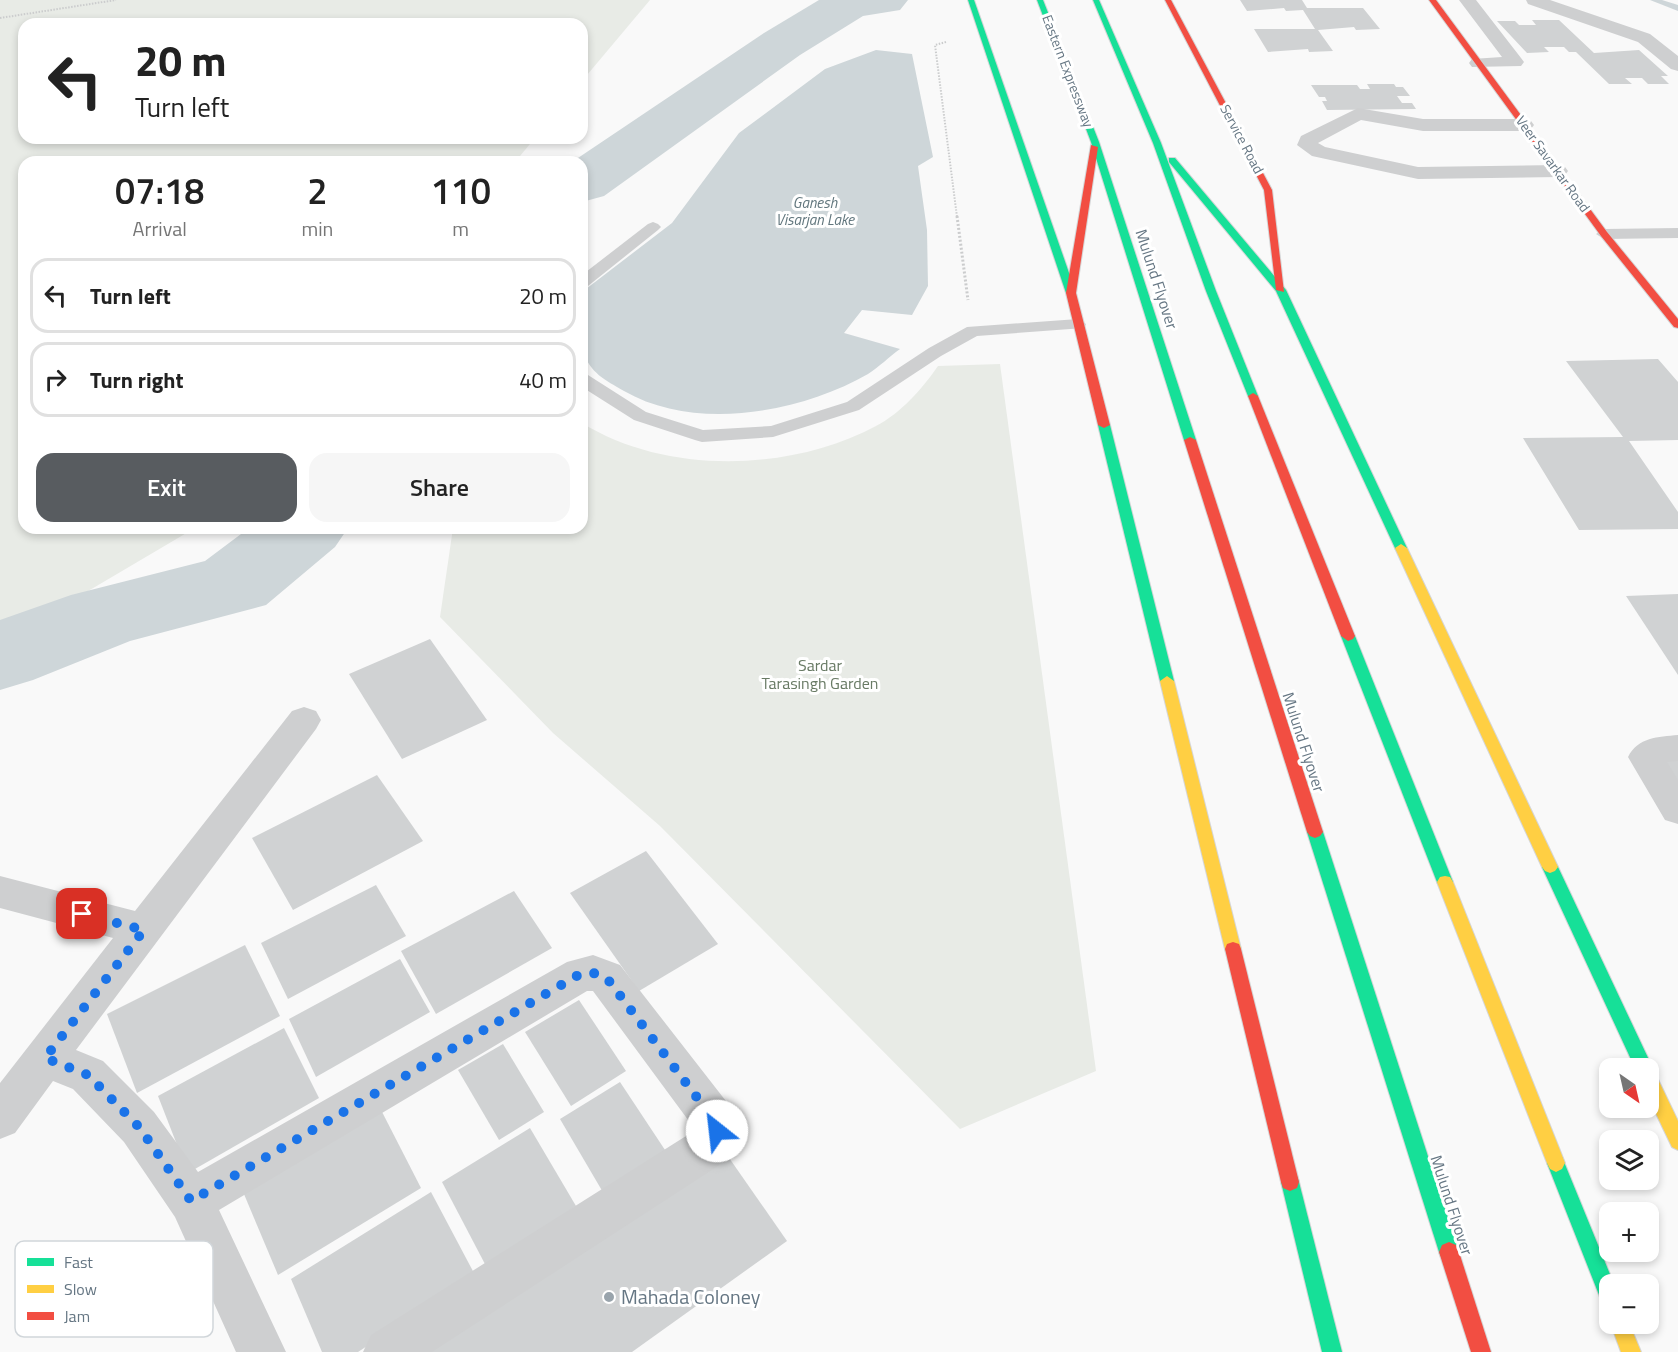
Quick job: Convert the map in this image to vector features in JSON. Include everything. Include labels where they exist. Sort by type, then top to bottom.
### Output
[{"type":"main road","points":[[970,0],[1071,293],[1332,1352]]},
{"type":"main road","name":"Eastern Expressway","points":[[1040,0],[1095,142]]},
{"type":"main road","points":[[1096,0],[1157,143],[1211,291],[1600,1274]]},
{"type":"main road","name":"Service Road","points":[[1168,0],[1268,190],[1281,290]]},
{"type":"main road","name":"Veer Savarkar Road","points":[[1432,0],[1604,234],[1678,325]]},
{"type":"main road","points":[[1071,293],[1095,142]]},
{"type":"main road","name":"Mulund Flyover","points":[[1095,142],[1481,1352]]},
{"type":"main road","points":[[1157,143],[1281,290],[1639,1058]]},
{"type":"main road","points":[[1659,1100],[1678,1141]]},
{"type":"main road","points":[[1624,1334],[1631,1352]]},
{"type":"street","points":[[1467,0],[1515,62],[1473,55]]},
{"type":"street","points":[[1534,0],[1644,38],[1678,65]]},
{"type":"street","points":[[1453,28],[1490,28]]},
{"type":"street","points":[[1524,125],[1423,125],[1358,114],[1308,140],[1307,144],[1319,152],[1418,173],[1557,171]]},
{"type":"street","points":[[0,1118],[304,720]]},
{"type":"street","points":[[1678,748],[1656,750],[1645,757],[1678,810]]},
{"type":"street","points":[[0,892],[144,930]]},
{"type":"street","points":[[191,1201],[580,974],[593,973],[606,977],[714,1120],[717,1131],[713,1140],[702,1151],[388,1352]]},
{"type":"street","points":[[45,1058],[88,1075],[139,1127],[191,1201],[210,1241]]},
{"type":"street","points":[[213,1248],[261,1352]]},
{"type":"lane","points":[[588,278],[652,227]]},
{"type":"lane","points":[[1604,234],[1678,233]]},
{"type":"lane","points":[[588,383],[640,416],[702,436],[773,431],[853,406],[935,352],[973,331],[1078,324]]},
{"type":"path","points":[[0,18],[116,0]]},
{"type":"path","points":[[973,331],[935,45],[982,34]]},
{"type":"green space","points":[[0,0],[650,0],[588,74],[588,18],[18,18],[18,144],[530,144],[520,156],[18,156],[18,534],[185,534],[0,643]]},
{"type":"green space","name":"Sardar Tarasingh Garden","points":[[1000,364],[1096,1071],[960,1129],[660,826],[553,733],[440,617],[452,534],[588,534],[588,426],[615,440],[651,452],[689,459],[728,461],[767,459],[806,452],[842,441],[876,426],[910,400],[938,366]]},
{"type":"water","name":"Ganesh Visarjan Lake","points":[[876,50],[912,54],[933,157],[918,166],[927,230],[928,286],[912,315],[862,310],[844,333],[900,349],[868,374],[841,388],[780,407],[747,412],[714,414],[683,411],[652,404],[624,391],[599,375],[588,362],[588,287],[672,223],[739,133],[825,69]]},
{"type":"building","points":[[1240,0],[1302,0],[1307,8],[1363,8],[1380,29],[1356,30],[1354,27],[1318,30],[1333,51],[1309,52],[1308,49],[1268,52],[1254,29],[1315,29],[1303,10],[1286,11],[1284,8],[1247,11]]},
{"type":"building","points":[[1532,20],[1559,20],[1594,53],[1639,50],[1668,76],[1661,76],[1669,84],[1648,84],[1642,78],[1625,78],[1632,84],[1609,84],[1576,52],[1569,52],[1564,47],[1544,47],[1549,52],[1527,53],[1497,21],[1515,21],[1519,25],[1536,25]]},
{"type":"building","points":[[1367,84],[1394,84],[1396,87],[1403,87],[1410,96],[1397,96],[1402,103],[1412,103],[1416,109],[1327,110],[1322,101],[1327,101],[1325,97],[1319,97],[1311,85],[1357,85],[1360,89],[1370,89]]},
{"type":"building","points":[[1658,359],[1678,382],[1678,440],[1629,441],[1678,512],[1678,529],[1579,530],[1523,438],[1623,437],[1566,361]]},
{"type":"building","points":[[1678,594],[1678,675],[1626,596]]},
{"type":"building","points":[[430,639],[487,720],[402,759],[349,674]]},
{"type":"building","points":[[1678,757],[1678,791],[1656,759]]},
{"type":"building","points":[[377,775],[423,841],[293,910],[252,838]]},
{"type":"building","points":[[646,851],[718,944],[639,991],[570,893]]},
{"type":"building","points":[[376,885],[406,936],[288,999],[261,943]]},
{"type":"building","points":[[514,891],[552,948],[436,1014],[401,951]]},
{"type":"building","points":[[245,945],[280,1016],[137,1093],[107,1014]]},
{"type":"building","points":[[400,959],[430,1012],[316,1077],[289,1019]]},
{"type":"building","points":[[579,1000],[626,1071],[571,1106],[525,1032]]},
{"type":"building","points":[[284,1028],[319,1098],[188,1173],[158,1096]]},
{"type":"building","points":[[503,1044],[544,1112],[499,1140],[458,1070]]},
{"type":"building","points":[[620,1082],[667,1153],[604,1194],[560,1119]]},
{"type":"building","points":[[379,1106],[421,1188],[278,1275],[241,1187]]},
{"type":"building","points":[[530,1128],[576,1206],[486,1266],[442,1182]]},
{"type":"building","name":"Mahada Coloney","points":[[725,1152],[787,1241],[632,1352],[425,1352]]},
{"type":"building","points":[[431,1192],[475,1275],[358,1352],[322,1352],[291,1279]]},
{"type":"waterway","points":[[588,179],[782,44],[851,2],[883,0]]},
{"type":"waterway","points":[[1654,0],[1678,8]]},
{"type":"waterway","points":[[0,656],[103,617],[234,584],[297,534]]},
{"type":"traffic: fast","points":[[971,0],[1071,293]]},
{"type":"traffic: fast","points":[[1040,0],[1095,142],[1190,440]]},
{"type":"traffic: fast","points":[[1096,0],[1157,143],[1211,291],[1253,396]]},
{"type":"traffic: fast","points":[[1172,160],[1281,290],[1401,548]]},
{"type":"traffic: fast","points":[[1104,425],[1167,681]]},
{"type":"traffic: fast","points":[[1348,636],[1445,882]]},
{"type":"traffic: fast","points":[[1315,832],[1449,1252]]},
{"type":"traffic: fast","points":[[1550,867],[1639,1058]]},
{"type":"traffic: fast","points":[[1556,1163],[1600,1274]]},
{"type":"traffic: fast","points":[[1290,1182],[1332,1352]]},
{"type":"traffic: slow","points":[[1401,548],[1550,867]]},
{"type":"traffic: slow","points":[[1167,681],[1233,949]]},
{"type":"traffic: slow","points":[[1445,882],[1556,1163]]},
{"type":"traffic: slow","points":[[1659,1100],[1678,1141]]},
{"type":"traffic: slow","points":[[1624,1334],[1631,1352]]},
{"type":"traffic: jam","points":[[1168,0],[1268,190],[1281,290]]},
{"type":"traffic: jam","points":[[1432,0],[1604,234],[1678,325]]},
{"type":"traffic: jam","points":[[1094,147],[1071,293],[1104,425]]},
{"type":"traffic: jam","points":[[1253,396],[1348,636]]},
{"type":"traffic: jam","points":[[1190,440],[1315,832]]},
{"type":"traffic: jam","points":[[1233,949],[1290,1182]]},
{"type":"traffic: jam","points":[[1449,1252],[1481,1352]]},
{"type":"place","name":"Mahada Coloney","points":[[609,1297]]},
{"type":"route","points":[[82,914],[144,930],[45,1058],[88,1075],[139,1127],[191,1201],[580,974],[593,973],[606,977],[714,1120],[717,1131]]}]
